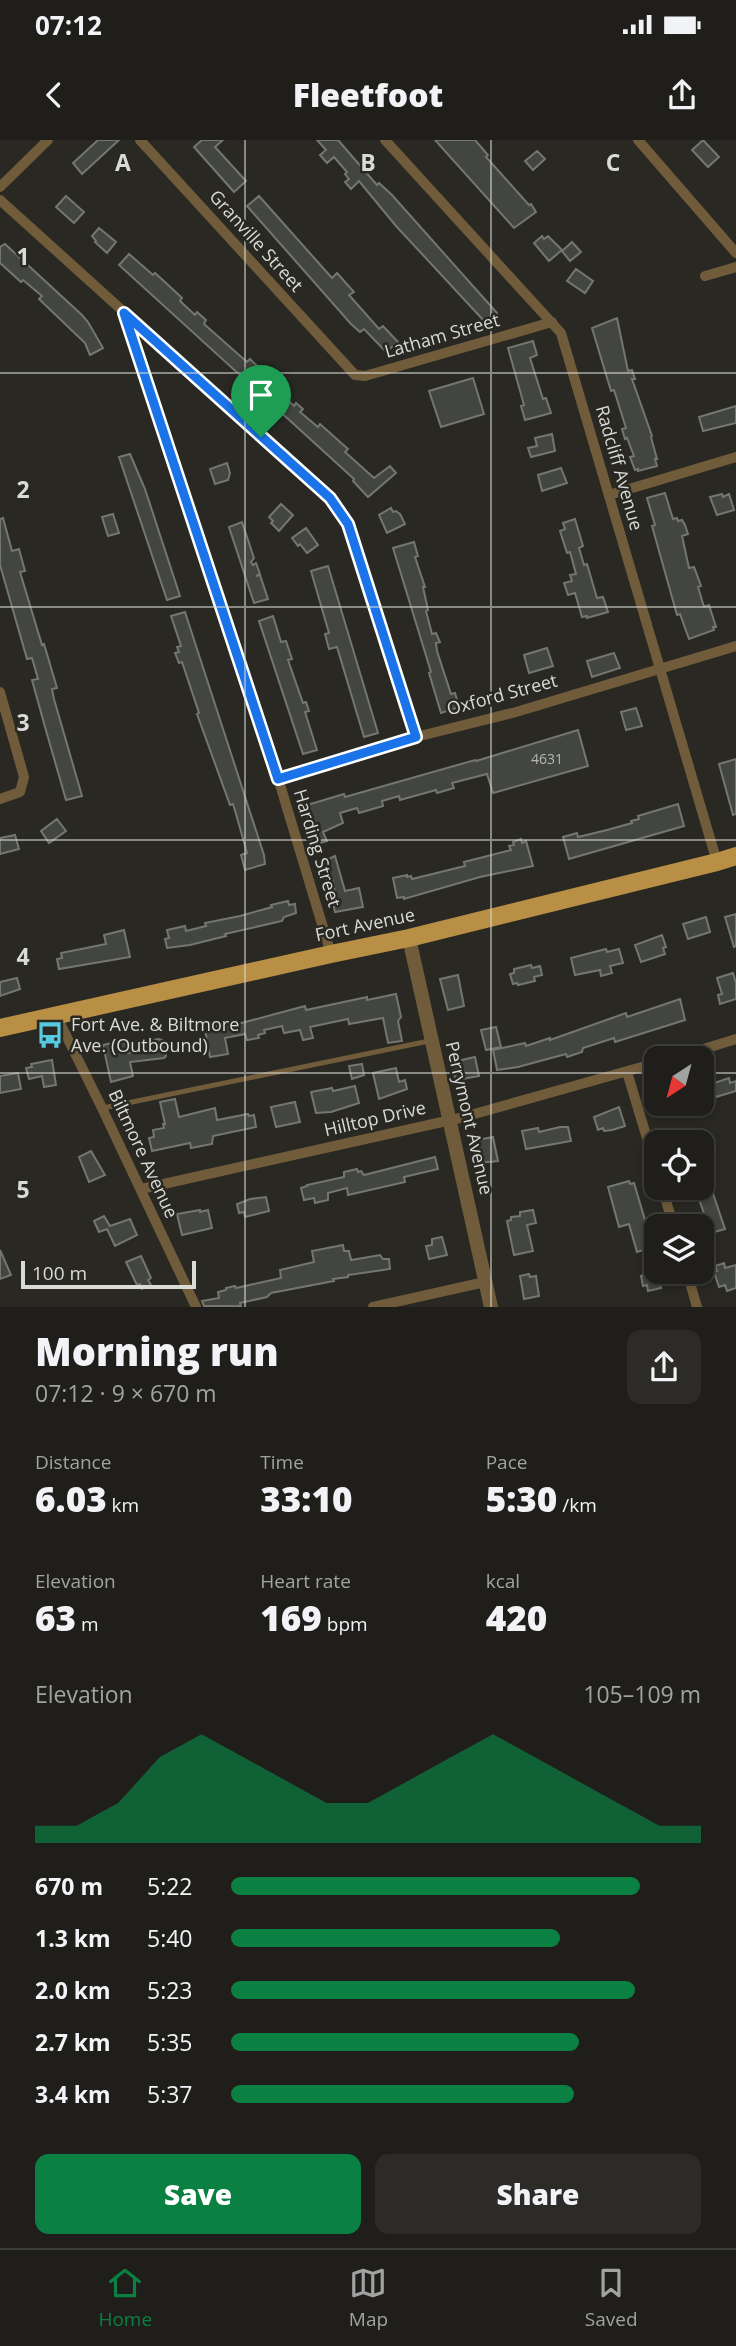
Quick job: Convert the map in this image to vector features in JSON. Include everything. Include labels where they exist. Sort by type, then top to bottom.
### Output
[{"type":"main road","name":"Fort Avenue","points":[[0,1028],[409,938],[736,856]]},
{"type":"street","points":[[0,187],[48,140]]},
{"type":"street","name":"Granville Street","points":[[140,140],[346,366]]},
{"type":"street","name":"Radcliff Avenue","points":[[385,140],[561,332],[718,862]]},
{"type":"street","points":[[638,140],[736,253]]},
{"type":"street","points":[[0,200],[330,498],[348,524],[416,737]]},
{"type":"street","points":[[705,276],[736,267]]},
{"type":"street","name":"Harding Street","points":[[124,313],[278,779],[331,954]]},
{"type":"street","name":"Latham Street","points":[[346,366],[355,375],[365,376],[552,322]]},
{"type":"street","points":[[608,495],[736,457]]},
{"type":"street","name":"Oxford Street","points":[[278,779],[736,646]]},
{"type":"street","points":[[0,692],[24,783],[20,792],[0,799]]},
{"type":"street","name":"Perrymont Avenue","points":[[409,938],[491,1307]]},
{"type":"street","name":"Biltmore Avenue","points":[[57,1017],[196,1307]]},
{"type":"street","points":[[713,1046],[736,1039]]},
{"type":"street","name":"Hilltop Drive","points":[[141,1189],[451,1120],[644,1067]]},
{"type":"street","points":[[628,1072],[645,1130]]},
{"type":"street","points":[[373,1307],[485,1282]]},
{"type":"street","points":[[691,1284],[698,1307]]},
{"type":"lane","points":[[102,1108],[432,1040]]},
{"type":"building","points":[[98,140],[119,140],[82,174],[73,163]]},
{"type":"building","points":[[202,140],[223,140],[215,147],[246,181],[234,192],[194,147]]},
{"type":"building","points":[[317,140],[338,140],[377,185],[379,183],[392,195],[497,313],[486,323],[396,226],[359,181],[351,189],[345,182],[349,179],[345,174],[347,172],[334,157],[327,163],[320,155],[326,150]]},
{"type":"building","points":[[435,140],[475,140],[488,155],[486,157],[536,212],[514,228]]},
{"type":"building","points":[[703,140],[719,157],[708,167],[692,150]]},
{"type":"building","points":[[537,151],[545,159],[533,170],[525,161]]},
{"type":"building","points":[[66,196],[84,212],[74,223],[56,207]]},
{"type":"building","points":[[259,196],[332,278],[337,273],[354,292],[349,295],[379,329],[383,326],[398,342],[386,352],[364,329],[360,332],[351,324],[247,206]]},
{"type":"building","points":[[99,228],[116,242],[107,253],[92,236]]},
{"type":"building","points":[[542,236],[544,239],[548,236],[562,250],[549,261],[534,243]]},
{"type":"building","points":[[572,242],[581,252],[570,261],[562,251]]},
{"type":"building","points":[[5,244],[82,315],[103,348],[90,355],[85,343],[39,299],[42,296],[0,263],[0,247]]},
{"type":"building","points":[[129,254],[166,283],[182,298],[180,301],[195,315],[197,312],[206,320],[204,324],[247,362],[250,359],[277,385],[274,388],[294,406],[296,403],[303,409],[300,412],[318,427],[320,424],[348,449],[345,452],[374,478],[390,466],[396,473],[368,497],[354,479],[119,265]]},
{"type":"building","points":[[576,269],[593,281],[585,293],[567,281]]},
{"type":"building","points":[[617,318],[628,371],[632,370],[635,379],[632,379],[657,459],[657,466],[638,471],[635,470],[630,457],[634,456],[622,429],[626,428],[614,390],[611,391],[592,328]]},
{"type":"building","points":[[533,341],[537,355],[530,358],[543,399],[546,398],[551,413],[525,420],[521,406],[524,405],[508,348]]},
{"type":"building","points":[[473,378],[484,414],[441,427],[429,391]]},
{"type":"building","points":[[736,406],[736,423],[703,431],[699,417]]},
{"type":"building","points":[[552,434],[555,451],[531,457],[528,448],[537,446],[535,438]]},
{"type":"building","points":[[130,454],[145,489],[180,596],[167,600],[119,457]]},
{"type":"building","points":[[227,463],[230,473],[228,480],[215,484],[210,469]]},
{"type":"building","points":[[561,468],[567,483],[542,491],[538,475]]},
{"type":"building","points":[[665,493],[673,519],[682,520],[685,525],[688,534],[682,536],[689,568],[694,567],[701,586],[698,587],[704,607],[709,605],[716,627],[689,639],[680,614],[677,615],[652,526],[655,525],[647,498]]},
{"type":"building","points":[[722,494],[723,497],[729,494],[734,510],[717,515],[710,497]]},
{"type":"building","points":[[281,504],[293,515],[279,531],[269,517]]},
{"type":"building","points":[[391,508],[393,512],[400,514],[405,524],[387,533],[379,515]]},
{"type":"building","points":[[113,514],[119,533],[108,536],[102,517]]},
{"type":"building","points":[[3,518],[12,551],[19,549],[25,571],[20,572],[57,688],[52,689],[54,699],[82,796],[66,800],[45,727],[32,680],[38,679],[32,658],[27,659],[0,565],[0,519]]},
{"type":"building","points":[[575,519],[583,546],[579,548],[584,565],[587,564],[597,598],[603,597],[608,612],[587,618],[582,617],[575,593],[568,595],[564,583],[572,581],[570,575],[576,574],[560,531],[565,529],[563,523]]},
{"type":"building","points":[[242,522],[254,558],[251,562],[253,565],[256,563],[260,574],[256,576],[260,575],[268,599],[254,603],[229,527]]},
{"type":"building","points":[[306,528],[318,545],[307,553],[292,538]]},
{"type":"building","points":[[414,542],[418,556],[415,557],[425,587],[426,611],[432,634],[436,633],[440,642],[436,643],[437,651],[451,694],[455,693],[459,707],[441,713],[393,548]]},
{"type":"building","points":[[328,566],[378,733],[364,737],[337,647],[329,649],[325,634],[329,633],[311,571]]},
{"type":"building","points":[[185,612],[264,855],[265,864],[245,870],[241,855],[247,853],[233,804],[230,805],[197,714],[199,713],[182,662],[179,663],[175,653],[179,652],[177,647],[181,646],[171,616]]},
{"type":"building","points":[[273,616],[281,642],[286,641],[292,659],[288,660],[303,703],[306,702],[309,711],[305,712],[317,750],[303,754],[259,621]]},
{"type":"building","points":[[547,648],[553,666],[529,673],[524,655]]},
{"type":"building","points":[[614,653],[620,668],[592,677],[587,661]]},
{"type":"building","points":[[636,708],[642,726],[626,730],[621,712]]},
{"type":"building","points":[[578,730],[588,766],[493,793],[487,774],[452,783],[454,788],[437,793],[436,790],[400,800],[399,796],[382,801],[383,806],[359,813],[357,808],[340,813],[343,823],[323,832],[327,841],[316,844],[304,806],[476,761]]},
{"type":"building","points":[[736,759],[736,814],[733,815],[719,764]]},
{"type":"building","points":[[678,804],[684,826],[569,859],[563,837],[577,833],[578,837],[632,823],[631,821],[639,819],[638,816]]},
{"type":"building","points":[[57,819],[66,831],[49,843],[41,831]]},
{"type":"building","points":[[15,835],[19,849],[0,854],[0,838]]},
{"type":"building","points":[[521,839],[522,843],[526,841],[533,866],[480,877],[404,899],[397,898],[393,878],[407,875],[412,879],[465,866],[464,862],[511,850],[509,846]]},
{"type":"building","points":[[335,856],[345,891],[359,888],[363,907],[335,912],[333,902],[337,901],[332,878],[327,880],[322,862]]},
{"type":"building","points":[[288,901],[289,905],[295,904],[296,913],[284,917],[282,921],[190,945],[167,948],[167,930],[185,926],[186,931],[206,926],[205,923],[240,916]]},
{"type":"building","points":[[736,914],[736,946],[734,947],[725,917]]},
{"type":"building","points":[[706,917],[710,932],[688,939],[683,924]]},
{"type":"building","points":[[124,930],[130,957],[59,969],[57,959],[62,958],[61,953],[106,944],[104,935]]},
{"type":"building","points":[[662,935],[665,954],[641,962],[635,945]]},
{"type":"building","points":[[606,949],[607,952],[619,949],[623,963],[610,966],[612,973],[601,976],[600,970],[575,975],[571,958]]},
{"type":"building","points":[[531,965],[532,968],[540,966],[542,975],[534,977],[535,981],[513,984],[510,974],[514,973],[514,969]]},
{"type":"building","points":[[733,973],[736,999],[720,1004],[718,995],[722,994],[717,978]]},
{"type":"building","points":[[458,975],[464,1006],[448,1010],[440,979]]},
{"type":"building","points":[[17,978],[20,989],[0,996],[0,982]]},
{"type":"building","points":[[396,994],[402,1041],[388,1043],[383,1018],[349,1024],[348,1019],[310,1027],[313,1038],[303,1040],[300,1030],[284,1033],[282,1026],[264,1030],[265,1033],[258,1035],[259,1038],[247,1040],[245,1034],[225,1038],[228,1054],[210,1057],[205,1030],[211,1027],[222,1025],[223,1028],[305,1006],[306,1010],[367,997],[367,1000]]},
{"type":"building","points":[[680,999],[685,1020],[615,1042],[614,1038],[583,1048],[582,1052],[567,1057],[566,1054],[497,1070],[493,1050],[550,1040],[626,1013],[627,1017]]},
{"type":"building","points":[[496,1027],[501,1047],[486,1050],[481,1030]]},
{"type":"building","points":[[124,1040],[128,1053],[145,1049],[145,1046],[150,1045],[149,1041],[162,1040],[166,1056],[164,1058],[130,1062],[133,1076],[111,1082],[103,1045]]},
{"type":"building","points":[[475,1057],[479,1076],[456,1080],[453,1070],[458,1069],[457,1061]]},
{"type":"building","points":[[52,1060],[56,1085],[44,1087],[42,1076],[29,1079],[26,1068],[32,1067],[31,1064]]},
{"type":"building","points":[[362,1064],[364,1075],[352,1079],[349,1066]]},
{"type":"building","points":[[396,1068],[399,1082],[405,1080],[407,1089],[379,1099],[373,1073]]},
{"type":"building","points":[[18,1073],[21,1089],[0,1093],[0,1076]]},
{"type":"building","points":[[729,1078],[730,1083],[736,1081],[736,1091],[716,1097],[714,1083]]},
{"type":"building","points":[[355,1086],[359,1103],[331,1112],[316,1113],[311,1092]]},
{"type":"building","points":[[175,1099],[179,1117],[215,1108],[217,1120],[254,1115],[256,1127],[213,1136],[212,1144],[191,1148],[190,1143],[152,1151],[149,1138],[154,1137],[153,1130],[164,1128],[165,1124],[160,1102]]},
{"type":"building","points":[[295,1102],[300,1122],[276,1127],[271,1107]]},
{"type":"building","points":[[619,1107],[625,1126],[598,1130],[594,1117]]},
{"type":"building","points":[[568,1127],[571,1141],[526,1149],[522,1131],[538,1128],[539,1132]]},
{"type":"building","points":[[493,1137],[498,1161],[479,1163],[477,1140]]},
{"type":"building","points":[[91,1151],[105,1175],[89,1182],[79,1157]]},
{"type":"building","points":[[435,1157],[438,1169],[404,1177],[405,1182],[348,1195],[347,1188],[328,1193],[328,1200],[315,1203],[314,1198],[304,1200],[301,1188],[344,1177],[344,1172],[357,1169],[364,1175]]},
{"type":"building","points":[[629,1181],[630,1184],[634,1183],[644,1217],[644,1250],[637,1252],[629,1224],[619,1227],[608,1187]]},
{"type":"building","points":[[266,1197],[269,1211],[245,1217],[244,1212],[239,1213],[237,1204]]},
{"type":"building","points":[[714,1197],[725,1229],[714,1232],[714,1214],[704,1214],[699,1200],[714,1200]]},
{"type":"building","points":[[208,1210],[212,1228],[182,1235],[177,1214]]},
{"type":"building","points":[[533,1210],[536,1223],[527,1225],[533,1251],[514,1255],[507,1221],[511,1220],[511,1217],[520,1216],[520,1212]]},
{"type":"building","points":[[104,1216],[110,1226],[130,1219],[137,1235],[115,1246],[107,1229],[99,1232],[94,1221]]},
{"type":"building","points":[[442,1237],[447,1255],[429,1259],[426,1246],[432,1245],[432,1239]]},
{"type":"building","points":[[343,1245],[344,1251],[349,1251],[351,1260],[380,1255],[383,1259],[389,1259],[390,1269],[348,1275],[333,1279],[334,1281],[271,1293],[267,1297],[240,1303],[241,1306],[204,1306],[202,1301],[219,1298],[218,1292],[226,1288],[281,1278],[280,1270],[314,1262],[312,1251]]},
{"type":"building","points":[[0,1250],[11,1275],[0,1279]]},
{"type":"building","points":[[141,1256],[151,1278],[148,1280],[151,1285],[142,1289],[140,1284],[137,1285],[126,1262]]},
{"type":"building","points":[[724,1263],[725,1268],[736,1265],[736,1288],[727,1291],[725,1285],[719,1287],[714,1272],[717,1271],[715,1266]]},
{"type":"building","points":[[529,1274],[530,1277],[536,1276],[539,1296],[524,1299],[520,1276]]},
{"type":"building","points":[[644,1275],[644,1284],[660,1284],[661,1288],[648,1291],[647,1285],[643,1286],[641,1276]]},
{"type":"place","name":"Fort Ave. & Biltmore Ave. (Outbound)","points":[[50,1035]]},
{"type":"route","points":[[124,313],[261,437],[330,498],[348,524],[416,737],[278,779],[124,313]]}]
